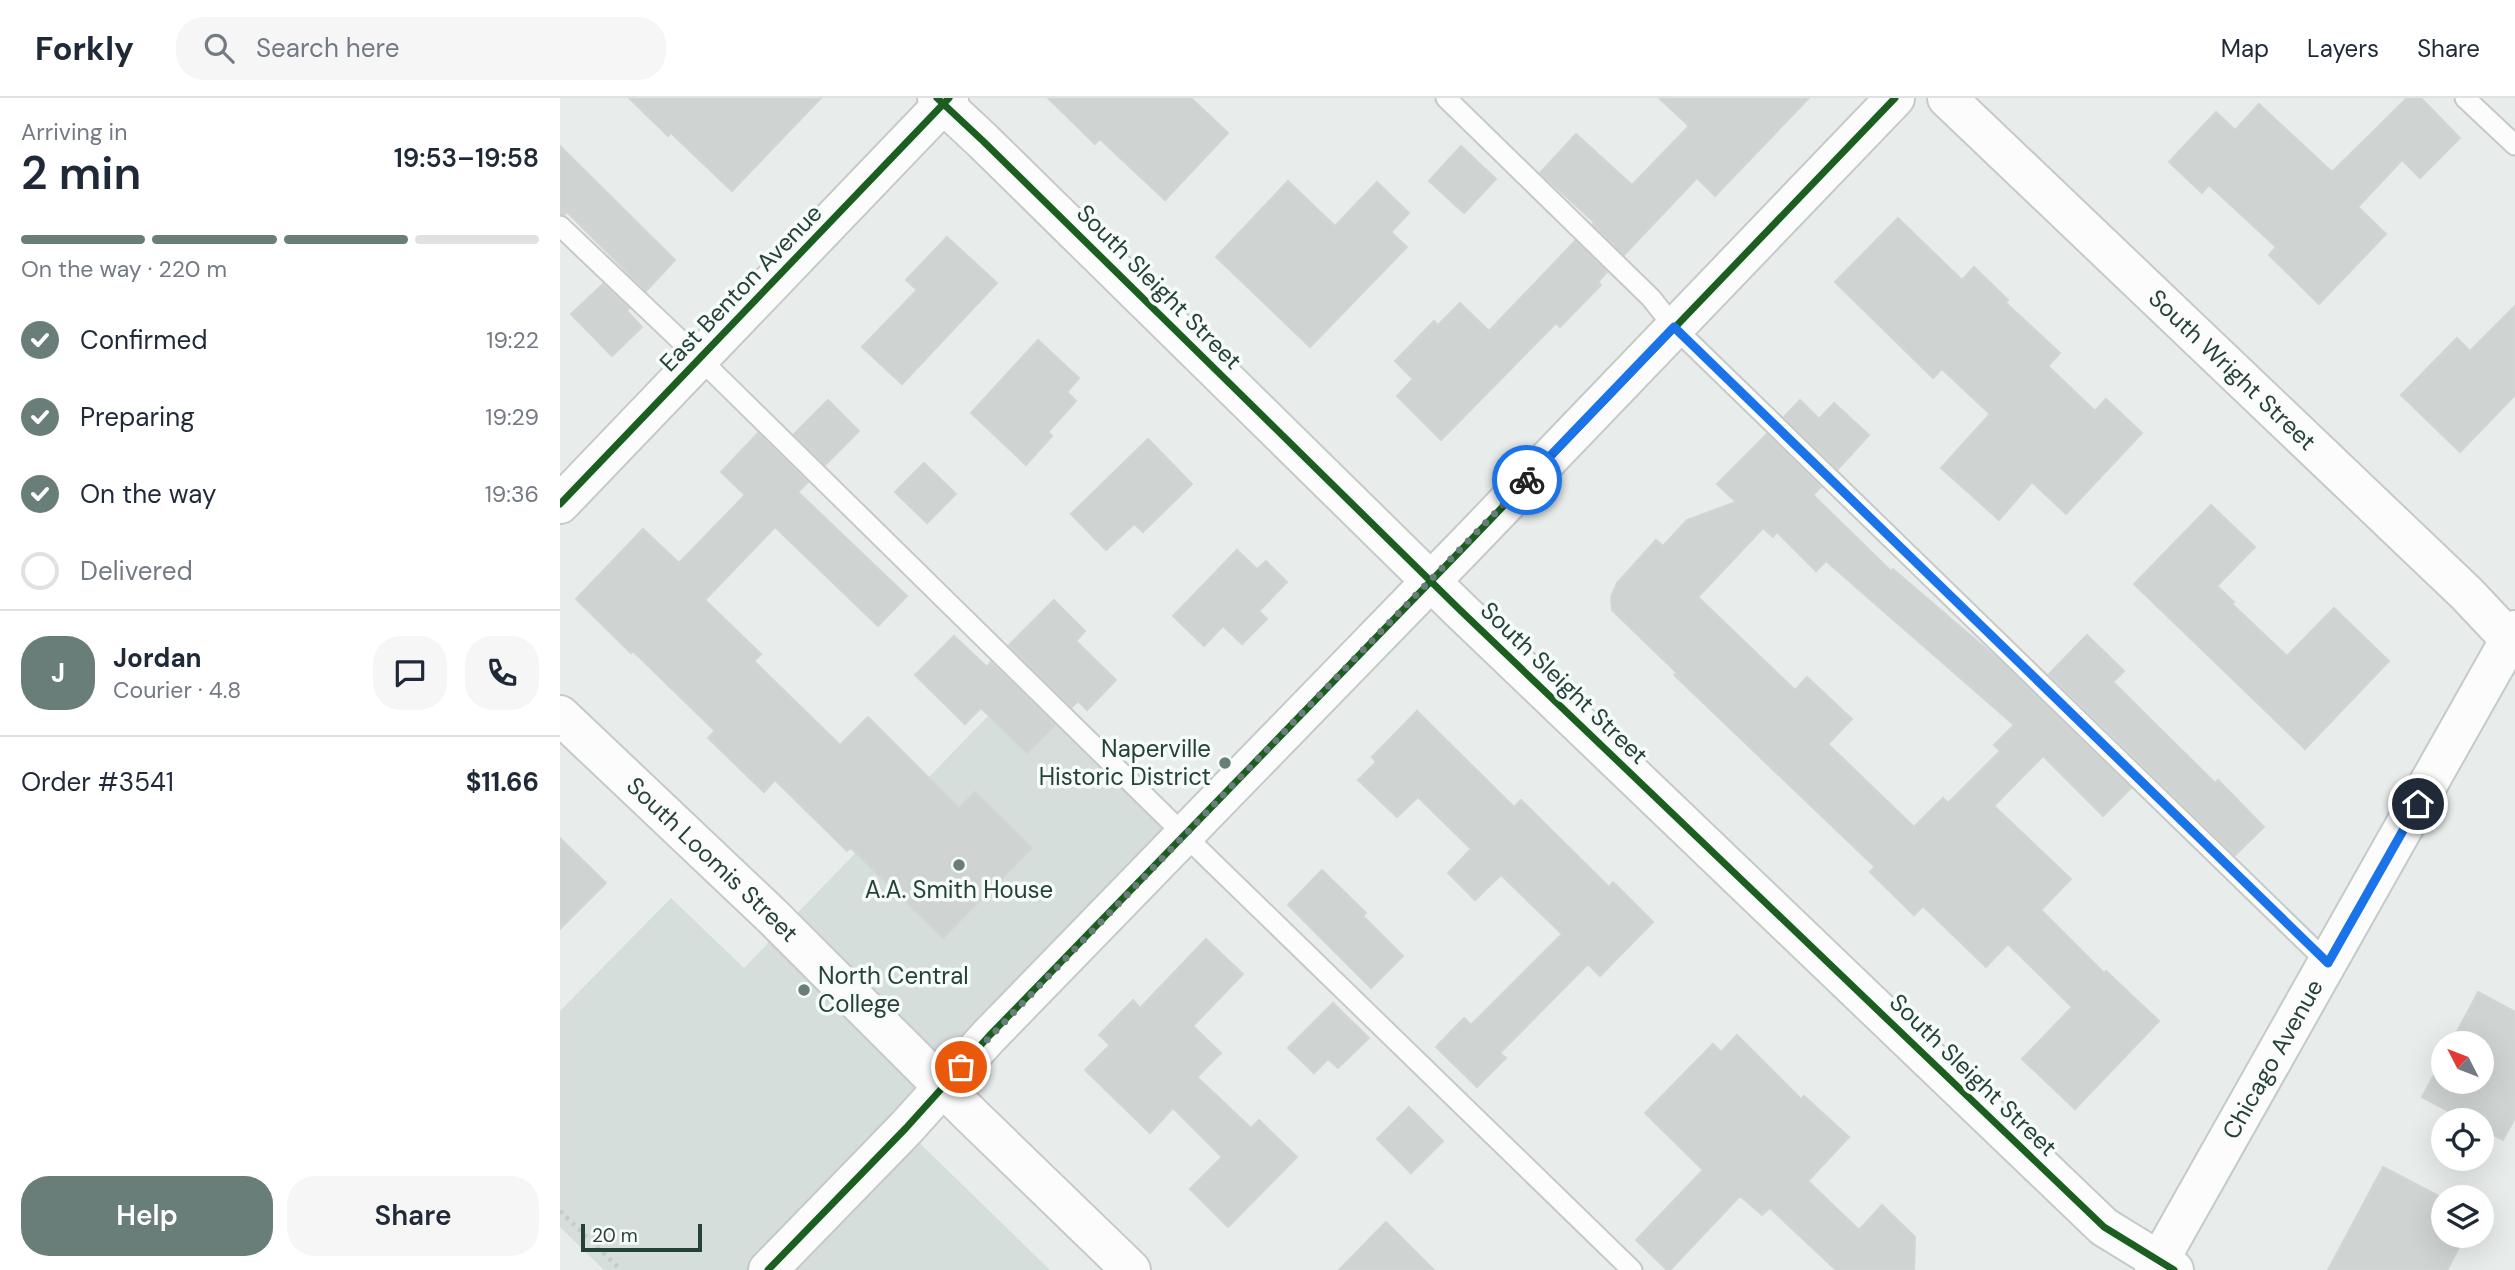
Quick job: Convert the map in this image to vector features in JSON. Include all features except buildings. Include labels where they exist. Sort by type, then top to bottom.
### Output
[{"type":"street","points":[[768,1270],[989,1036],[1895,98]]},
{"type":"street","name":"South Wright Street","points":[[1947,98],[2513,638]]},
{"type":"street","name":"East Benton Avenue","points":[[560,504],[943,100]]},
{"type":"street","name":"South Sleight Street","points":[[943,100],[1430,581],[2104,1227],[2162,1267]]},
{"type":"street","name":"Chicago Avenue","points":[[2162,1267],[2328,963],[2513,638]]},
{"type":"street","name":"South Loomis Street","points":[[560,715],[771,915],[1131,1270]]},
{"type":"lane","points":[[1446,98],[1651,298],[1674,327],[2328,963]]},
{"type":"lane","points":[[2465,98],[2515,145]]},
{"type":"lane","points":[[560,226],[700,359],[1632,1270]]},
{"type":"path","points":[[560,1211],[621,1270]]},
{"type":"shaded area","name":"North Central College","points":[[1019,684],[1176,836],[898,1122],[1050,1270],[604,1270],[560,1227],[560,1011],[671,898],[744,968]]},
{"type":"cycle path","points":[[937,98],[1459,609],[2104,1227],[2174,1270]]},
{"type":"cycle path","points":[[560,504],[949,98]]},
{"type":"cycle path","points":[[768,1270],[906,1128],[989,1036],[1895,98]]},
{"type":"way so far","points":[[961,1067],[1527,480]]},
{"type":"place","name":"Naperville Historic District","points":[[1225,763]]},
{"type":"place","name":"A.A. Smith House","points":[[959,865]]},
{"type":"place","name":"North Central College","points":[[804,990]]},
{"type":"route","points":[[1527,480],[1674,327],[2328,963],[2418,804]]}]
